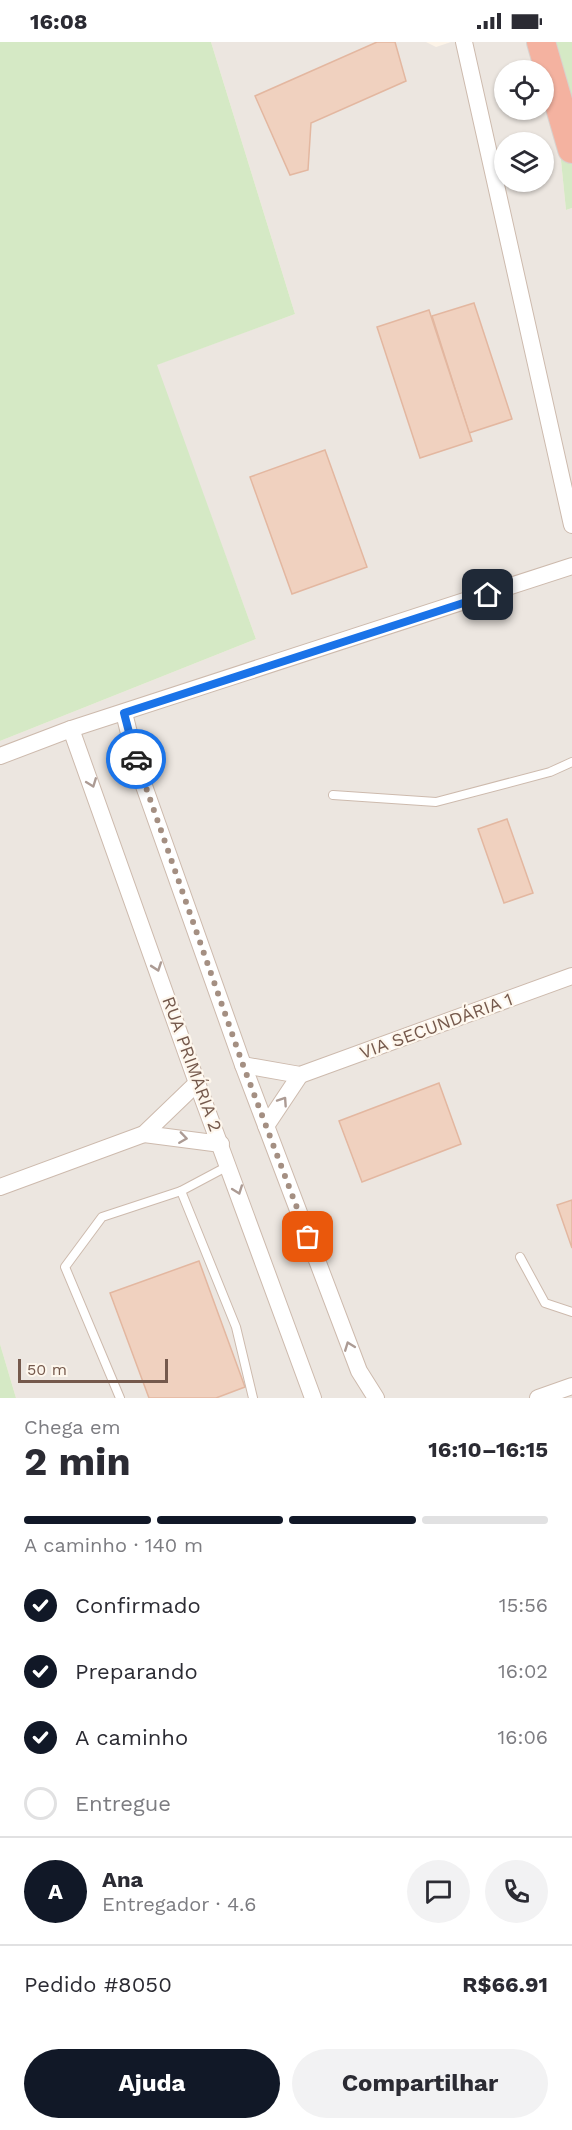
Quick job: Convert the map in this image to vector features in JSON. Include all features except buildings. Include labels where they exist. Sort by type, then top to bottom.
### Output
[{"type":"highway","points":[[541,42],[572,149]]},
{"type":"street","points":[[464,42],[572,525]]},
{"type":"street","points":[[0,756],[71,729],[572,566]]},
{"type":"street","points":[[124,713],[138,769],[243,1065],[359,1371],[376,1398]]},
{"type":"street","name":"RUA PRIMÁRIA 2","points":[[71,729],[197,1083],[313,1398]]},
{"type":"street","name":"VIA SECUNDÁRIA 1","points":[[243,1065],[300,1075],[572,976]]},
{"type":"street","points":[[266,1126],[300,1075]]},
{"type":"street","points":[[0,1187],[144,1134],[197,1083]]},
{"type":"street","points":[[144,1134],[221,1144]]},
{"type":"street","points":[[538,1398],[572,1386]]},
{"type":"lane","points":[[333,795],[436,802],[550,772],[572,762]]},
{"type":"lane","points":[[120,1398],[65,1267],[102,1217],[181,1191],[229,1165]]},
{"type":"lane","points":[[181,1191],[236,1326],[253,1398]]},
{"type":"lane","points":[[520,1257],[545,1303],[572,1312]]},
{"type":"shaded area","points":[[211,42],[426,42],[436,47],[451,42],[549,42],[551,60],[494,60],[494,120],[554,120],[554,91],[566,210],[572,208],[572,1398],[16,1398],[0,1344],[0,741],[256,639],[156,365],[295,314]]},
{"type":"green space","points":[[0,42],[211,42],[295,314],[157,365],[256,639],[0,741]]},
{"type":"green space","points":[[549,42],[572,42],[572,208],[566,210],[554,91],[554,60],[551,60]]},
{"type":"green space","points":[[0,1344],[16,1398],[0,1398]]},
{"type":"way so far","points":[[136,759],[243,1065],[308,1237]]},
{"type":"route","points":[[136,759],[124,713],[488,595]]}]
